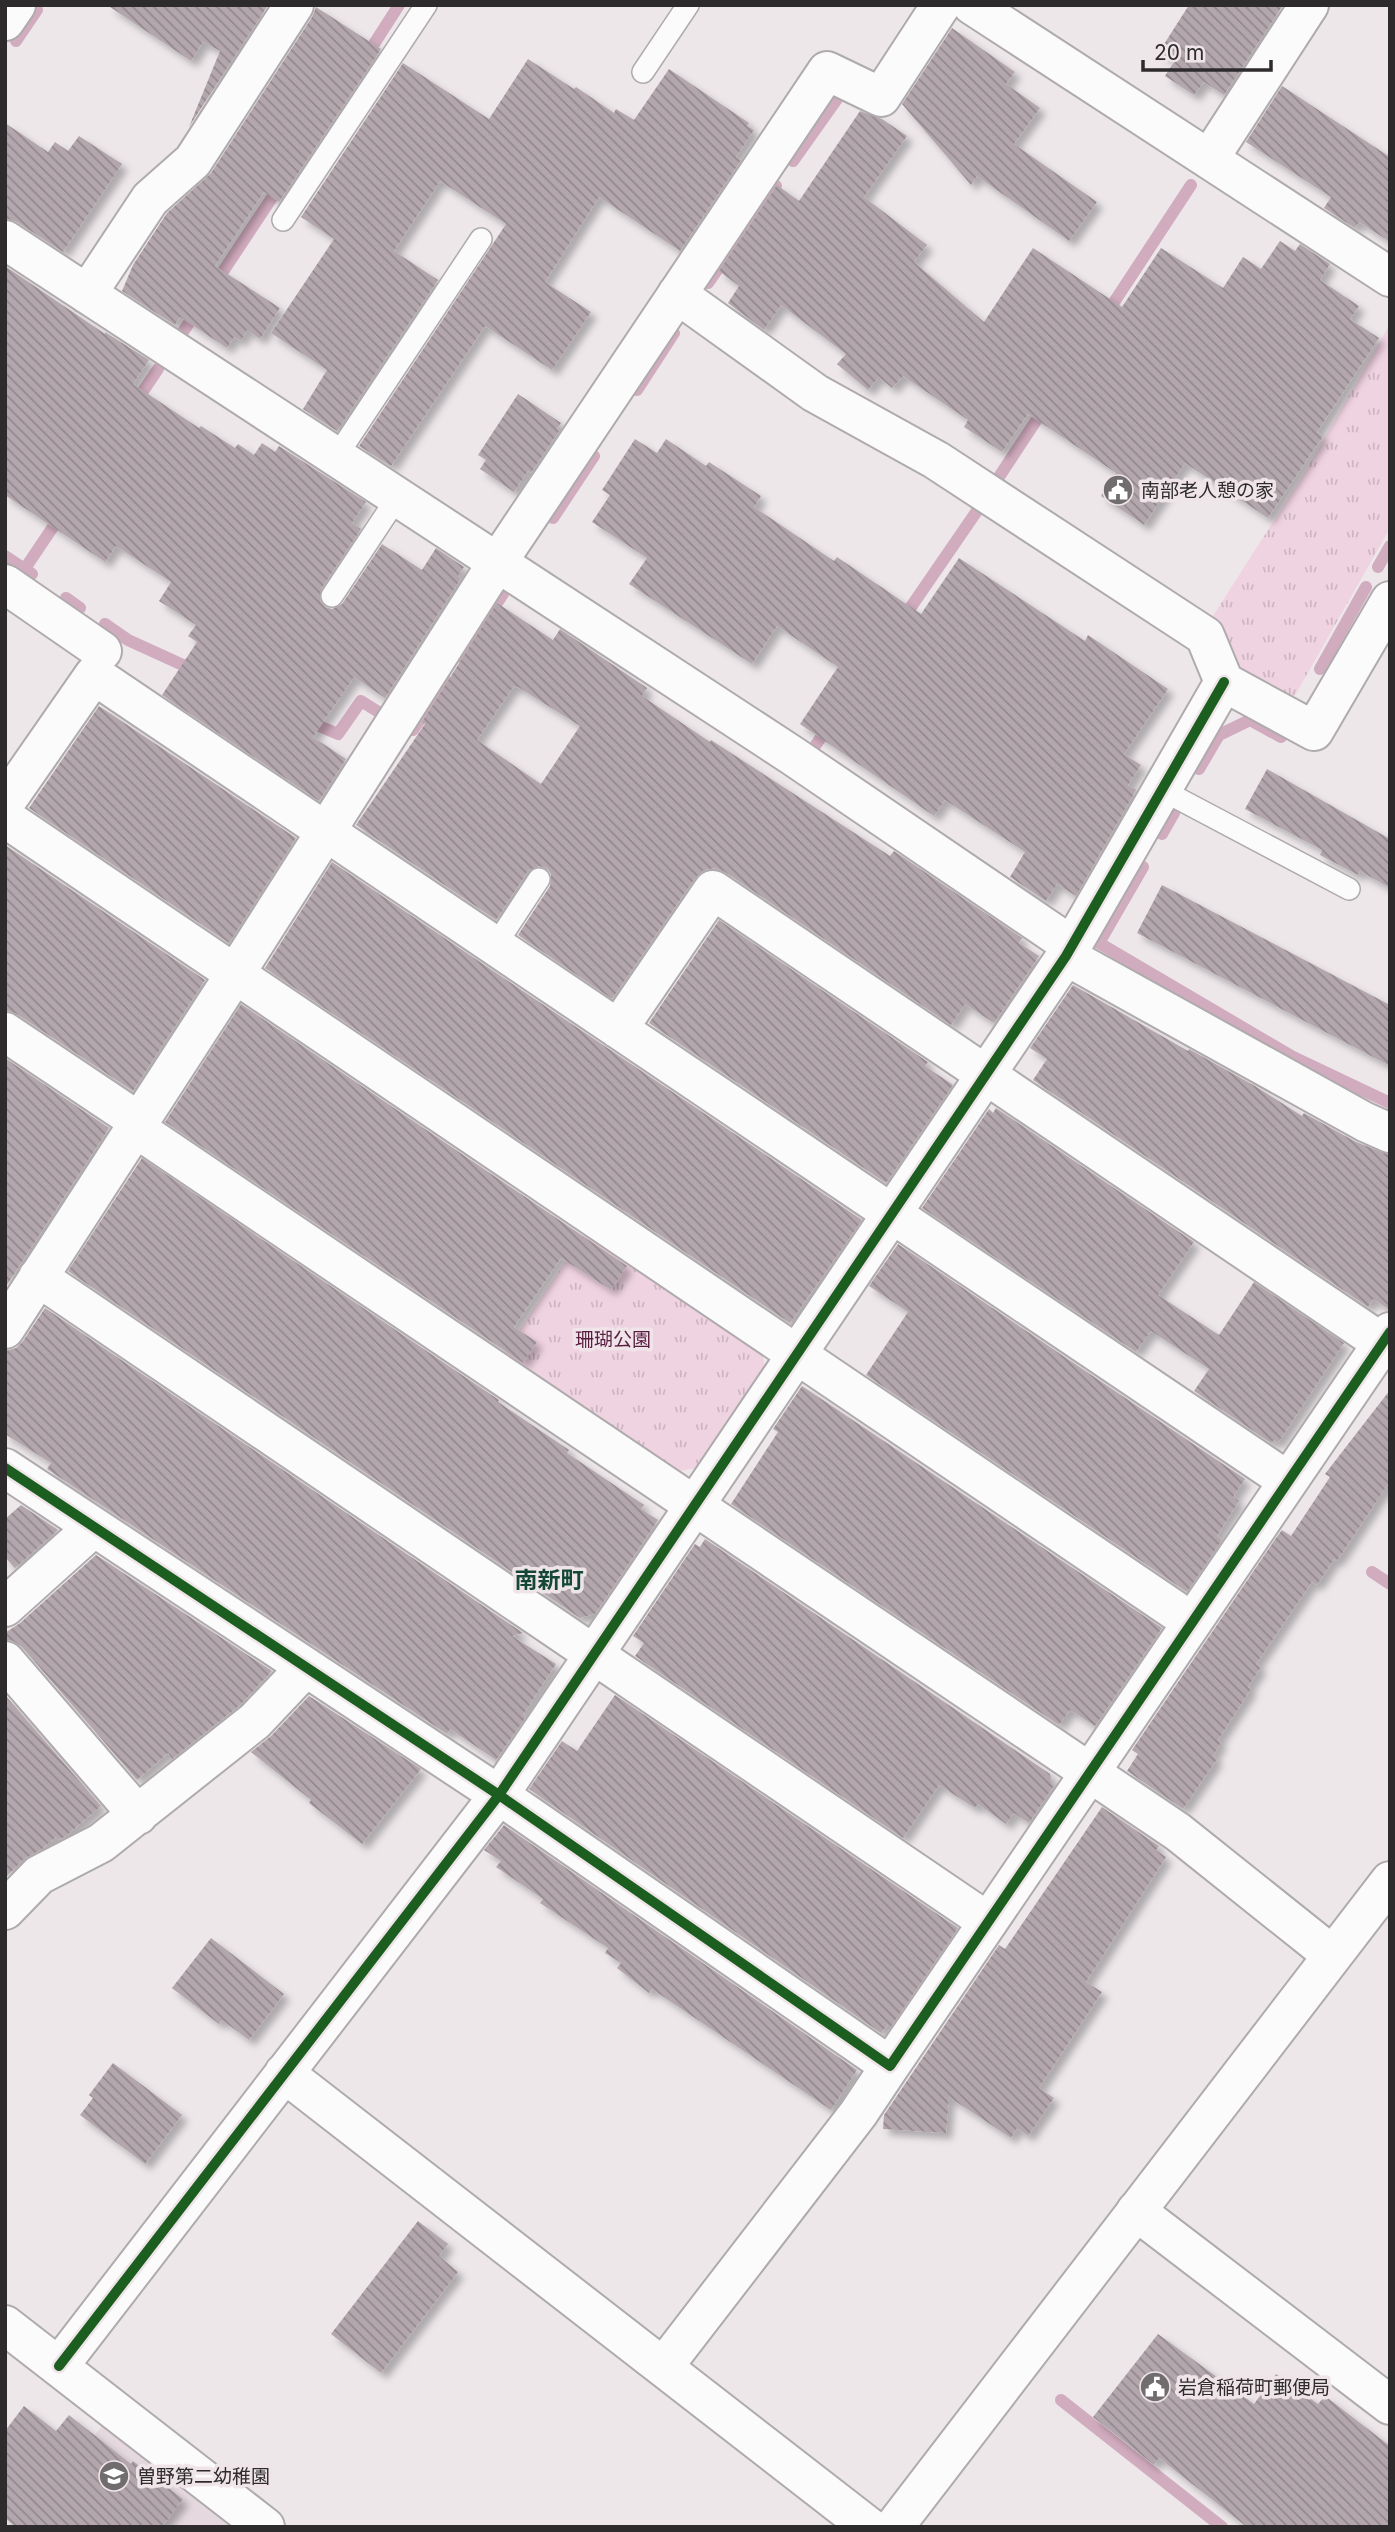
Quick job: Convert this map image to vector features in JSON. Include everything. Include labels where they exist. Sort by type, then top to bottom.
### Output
[{"type":"street","points":[[5,22],[16,5]]},
{"type":"street","points":[[87,294],[150,199],[192,161],[294,5]]},
{"type":"street","points":[[5,1329],[497,563],[827,71],[881,97],[941,5]]},
{"type":"street","points":[[972,5],[1390,277]]},
{"type":"street","points":[[1209,159],[1309,5]]},
{"type":"street","points":[[5,240],[793,757],[1069,951],[1365,1122],[1390,1133]]},
{"type":"street","points":[[677,294],[815,393],[936,460],[1205,636],[1224,682],[1314,731],[1390,601]]},
{"type":"street","points":[[5,584],[102,651]]},
{"type":"street","points":[[5,803],[94,676],[1288,1481]]},
{"type":"street","points":[[58,2365],[499,1795],[1069,951],[1224,682]]},
{"type":"street","points":[[5,818],[1192,1622]]},
{"type":"street","points":[[618,1029],[713,890],[986,1074],[1386,1337],[858,2113],[664,2366]]},
{"type":"street","points":[[5,1032],[136,1124],[1178,1832],[1332,1955]]},
{"type":"street","points":[[38,1277],[988,1922]]},
{"type":"street","points":[[5,1468],[499,1795],[890,2066]]},
{"type":"street","points":[[5,1607],[94,1527]]},
{"type":"street","points":[[5,1661],[138,1815]]},
{"type":"street","points":[[5,1910],[39,1875],[101,1843],[255,1721],[306,1667]]},
{"type":"street","points":[[894,2527],[1390,1881]]},
{"type":"street","points":[[284,2073],[869,2527]]},
{"type":"street","points":[[1136,2211],[1390,2405]]},
{"type":"street","points":[[5,2325],[265,2527]]},
{"type":"lane","points":[[283,220],[426,5]]},
{"type":"lane","points":[[643,72],[688,5]]},
{"type":"lane","points":[[337,457],[481,239]]},
{"type":"lane","points":[[332,596],[397,498]]},
{"type":"lane","points":[[1162,790],[1349,889]]},
{"type":"lane","points":[[495,946],[539,879]]},
{"type":"shaded area","name":"曽野第二幼稚園","points":[[102,2426],[231,2527],[23,2527]]},
{"type":"green space","points":[[1390,324],[1390,528],[1293,699],[1242,670],[1209,622],[1305,472]]},
{"type":"green space","name":"珊瑚公園","points":[[586,1231],[762,1351],[765,1368],[696,1468],[679,1471],[503,1354]]},
{"type":"building","points":[[107,5],[268,5],[189,127],[220,51],[203,42],[191,61]]},
{"type":"building","points":[[1189,5],[1283,5],[1224,95],[1204,82],[1194,95],[1165,76],[1174,62],[1159,52]]},
{"type":"building","points":[[316,7],[381,49],[279,202],[264,192],[215,266],[280,308],[260,339],[247,330],[241,341],[234,337],[227,348],[180,317],[175,325],[122,291],[133,265],[167,213],[211,173]]},
{"type":"building","points":[[952,28],[1015,72],[1006,84],[1040,108],[1014,144],[1097,202],[1069,241],[977,176],[971,185],[902,104]]},
{"type":"building","points":[[528,59],[614,113],[616,109],[634,120],[669,69],[749,123],[747,126],[754,130],[736,157],[741,160],[680,251],[599,197],[545,282],[591,312],[552,370],[485,326],[391,466],[359,446],[506,224],[440,181],[394,251],[438,280],[337,431],[303,409],[327,370],[271,333],[334,239],[301,217],[403,63],[489,119]]},
{"type":"building","points":[[1282,86],[1390,157],[1390,242],[1359,222],[1355,228],[1324,208],[1331,197],[1246,142]]},
{"type":"building","points":[[860,111],[882,119],[907,136],[864,197],[927,245],[914,262],[984,322],[1033,248],[1122,307],[1161,248],[1223,288],[1243,257],[1261,269],[1280,241],[1295,251],[1300,244],[1330,264],[1320,280],[1359,306],[1350,319],[1379,338],[1317,432],[1323,436],[1268,518],[1185,463],[1144,525],[1101,496],[1116,473],[1028,414],[1002,452],[964,427],[968,420],[903,376],[892,388],[879,377],[868,390],[837,364],[846,354],[781,305],[764,330],[728,303],[739,286],[719,271],[777,185],[799,201]]},
{"type":"building","points":[[5,123],[48,152],[55,142],[68,151],[79,136],[122,164],[63,252],[17,222],[5,218]]},
{"type":"building","points":[[5,266],[105,334],[149,360],[133,384],[199,428],[201,426],[235,448],[238,444],[254,455],[262,443],[275,452],[279,446],[366,502],[352,523],[361,529],[321,589],[320,601],[325,607],[332,609],[342,604],[382,544],[422,570],[436,548],[464,567],[458,576],[461,578],[385,698],[354,677],[313,737],[346,759],[319,801],[162,695],[197,642],[188,636],[196,625],[159,601],[171,582],[116,546],[105,562],[5,495]]},
{"type":"building","points":[[518,394],[561,423],[557,429],[559,431],[531,473],[528,471],[514,492],[480,469],[486,460],[478,455]]},
{"type":"building","points":[[635,439],[657,453],[666,439],[706,466],[709,462],[761,496],[754,507],[834,561],[837,557],[921,614],[959,558],[1085,641],[1088,635],[1168,689],[1124,754],[1141,765],[1128,785],[1136,790],[1076,896],[1057,884],[1046,901],[1010,877],[1025,852],[945,800],[934,816],[800,724],[838,667],[777,626],[752,664],[629,584],[647,558],[592,522],[610,495],[602,490]]},
{"type":"building","points":[[497,603],[553,640],[560,629],[647,688],[642,696],[890,856],[894,851],[1022,938],[1019,943],[1039,956],[994,1023],[965,1004],[951,1025],[725,872],[715,868],[704,870],[695,878],[612,999],[518,935],[550,886],[551,874],[547,868],[539,866],[528,871],[496,920],[356,825],[425,724],[422,722]],"holes":[[[514,686],[580,726],[541,784],[477,740]]]},
{"type":"building","points":[[99,706],[296,838],[229,943],[29,808]]},
{"type":"building","points":[[1267,769],[1390,839],[1390,888],[1360,871],[1358,875],[1320,855],[1322,850],[1245,809]]},
{"type":"building","points":[[5,845],[205,980],[133,1091],[17,1014],[5,1010]]},
{"type":"building","points":[[332,862],[862,1220],[790,1323],[265,968]]},
{"type":"building","points":[[1162,885],[1390,1005],[1390,1066],[1137,933]]},
{"type":"building","points":[[719,920],[928,1062],[925,1066],[953,1085],[886,1183],[649,1023]]},
{"type":"building","points":[[1073,985],[1255,1086],[1302,1116],[1304,1113],[1356,1142],[1390,1155],[1390,1310],[1373,1299],[1368,1307],[1033,1080],[1047,1059],[1030,1048]]},
{"type":"building","points":[[241,1004],[627,1266],[611,1290],[561,1258],[514,1327],[537,1342],[523,1363],[165,1122]]},
{"type":"building","points":[[5,1058],[109,1128],[5,1288]]},
{"type":"building","points":[[996,1108],[1194,1242],[1158,1295],[1219,1335],[1254,1282],[1344,1343],[1278,1443],[1274,1440],[1271,1443],[1194,1391],[1209,1369],[1151,1331],[1136,1352],[922,1208],[989,1109],[993,1113]]},
{"type":"building","points":[[142,1158],[499,1400],[498,1402],[569,1450],[567,1453],[644,1505],[641,1509],[658,1520],[595,1614],[580,1618],[68,1271]]},
{"type":"building","points":[[898,1244],[1245,1479],[1233,1497],[1239,1501],[1217,1536],[1222,1540],[1187,1592],[866,1375],[908,1312],[869,1286]]},
{"type":"building","points":[[45,1308],[523,1633],[512,1636],[556,1664],[523,1715],[526,1717],[496,1760],[450,1729],[447,1734],[47,1469],[51,1463],[5,1434],[5,1351],[16,1348],[23,1341]]},
{"type":"building","points":[[802,1386],[1162,1628],[1095,1726],[1070,1710],[1059,1725],[731,1504],[778,1432],[773,1429]]},
{"type":"building","points":[[1390,1390],[1390,1481],[1337,1561],[1334,1559],[1317,1585],[1312,1582],[1256,1664],[1261,1667],[1248,1687],[1251,1689],[1218,1740],[1221,1742],[1213,1756],[1217,1759],[1183,1809],[1127,1771],[1138,1754],[1132,1750],[1276,1538],[1282,1530],[1291,1536],[1330,1477],[1325,1474]]},
{"type":"building","points":[[21,1505],[58,1530],[15,1568],[5,1557],[5,1519]]},
{"type":"building","points":[[705,1539],[1050,1774],[1053,1787],[1029,1823],[1014,1813],[1006,1824],[978,1804],[975,1808],[939,1785],[903,1838],[635,1656],[644,1643],[633,1636],[695,1544],[700,1547]]},
{"type":"building","points":[[96,1555],[272,1671],[240,1705],[172,1759],[168,1753],[137,1780],[22,1647],[13,1641],[5,1640],[5,1633],[20,1623]]},
{"type":"building","points":[[5,1695],[101,1806],[66,1836],[59,1840],[56,1837],[24,1859],[5,1878]]},
{"type":"building","points":[[615,1695],[958,1928],[888,2031],[888,2024],[881,2033],[529,1789],[562,1741],[577,1751]]},
{"type":"building","points":[[309,1696],[421,1769],[362,1844],[309,1803],[311,1800],[251,1752],[271,1736]]},
{"type":"building","points":[[1102,1807],[1159,1846],[1156,1850],[1166,1857],[1086,1982],[1102,1992],[1039,2088],[1054,2098],[1028,2136],[1017,2128],[1011,2138],[949,2097],[946,2133],[883,2129],[884,2115],[999,1945],[1005,1949]]},
{"type":"building","points":[[504,1825],[857,2070],[831,2110],[652,1989],[649,1993],[617,1968],[621,1963],[605,1953],[608,1948],[540,1903],[543,1899],[496,1867],[501,1861],[484,1850]]},
{"type":"building","points":[[211,1938],[284,1994],[249,2040],[222,2020],[219,2024],[172,1988]]},
{"type":"building","points":[[113,2063],[182,2115],[145,2164],[80,2115],[93,2098],[89,2095]]},
{"type":"building","points":[[418,2221],[448,2244],[439,2256],[458,2272],[381,2373],[331,2334]]},
{"type":"building","points":[[1158,2334],[1254,2404],[1276,2374],[1318,2404],[1325,2396],[1390,2446],[1390,2527],[1247,2527],[1159,2458],[1154,2465],[1093,2417]]},
{"type":"building","points":[[24,2406],[56,2431],[69,2415],[131,2464],[133,2461],[183,2499],[162,2527],[16,2527],[5,2518],[5,2431]]},
{"type":"waterway","points":[[365,58],[399,5]]},
{"type":"waterway","points":[[16,41],[37,10]]},
{"type":"waterway","points":[[793,161],[837,99]]},
{"type":"waterway","points":[[214,285],[281,184]]},
{"type":"waterway","points":[[1105,316],[1191,185]]},
{"type":"waterway","points":[[708,283],[776,186]]},
{"type":"waterway","points":[[181,335],[198,309]]},
{"type":"waterway","points":[[637,390],[674,333]]},
{"type":"waterway","points":[[135,403],[158,369]]},
{"type":"waterway","points":[[995,483],[1045,407]]},
{"type":"waterway","points":[[553,518],[594,456]]},
{"type":"waterway","points":[[902,620],[981,505]]},
{"type":"waterway","points":[[24,570],[61,515]]},
{"type":"waterway","points":[[1378,567],[1390,546]]},
{"type":"waterway","points":[[5,556],[32,574]]},
{"type":"waterway","points":[[1320,669],[1366,587]]},
{"type":"waterway","points":[[461,657],[503,594]]},
{"type":"waterway","points":[[66,598],[80,608]]},
{"type":"waterway","points":[[105,624],[128,640],[196,671]]},
{"type":"waterway","points":[[413,730],[446,681]]},
{"type":"waterway","points":[[305,720],[338,734],[361,701],[393,721]]},
{"type":"waterway","points":[[1199,769],[1219,735],[1250,720],[1281,737]]},
{"type":"waterway","points":[[811,752],[830,724]]},
{"type":"waterway","points":[[1162,834],[1174,813]]},
{"type":"waterway","points":[[1143,867],[1099,943],[1293,1057],[1390,1103]]},
{"type":"waterway","points":[[1372,1572],[1390,1584]]},
{"type":"waterway","points":[[1061,2400],[1222,2527]]},
{"type":"cycle path","points":[[59,2366],[499,1795],[1066,956],[1224,682]]},
{"type":"cycle path","points":[[5,1468],[499,1795],[890,2066],[1390,1332]]},
{"type":"place","name":"南部老人憩の家","points":[[1118,490]]},
{"type":"place","name":"岩倉稲荷町郵便局","points":[[1155,2387]]},
{"type":"place","name":"曽野第二幼稚園","points":[[114,2476]]},
{"type":"district","name":"南新町","points":[[549,1580]]}]
